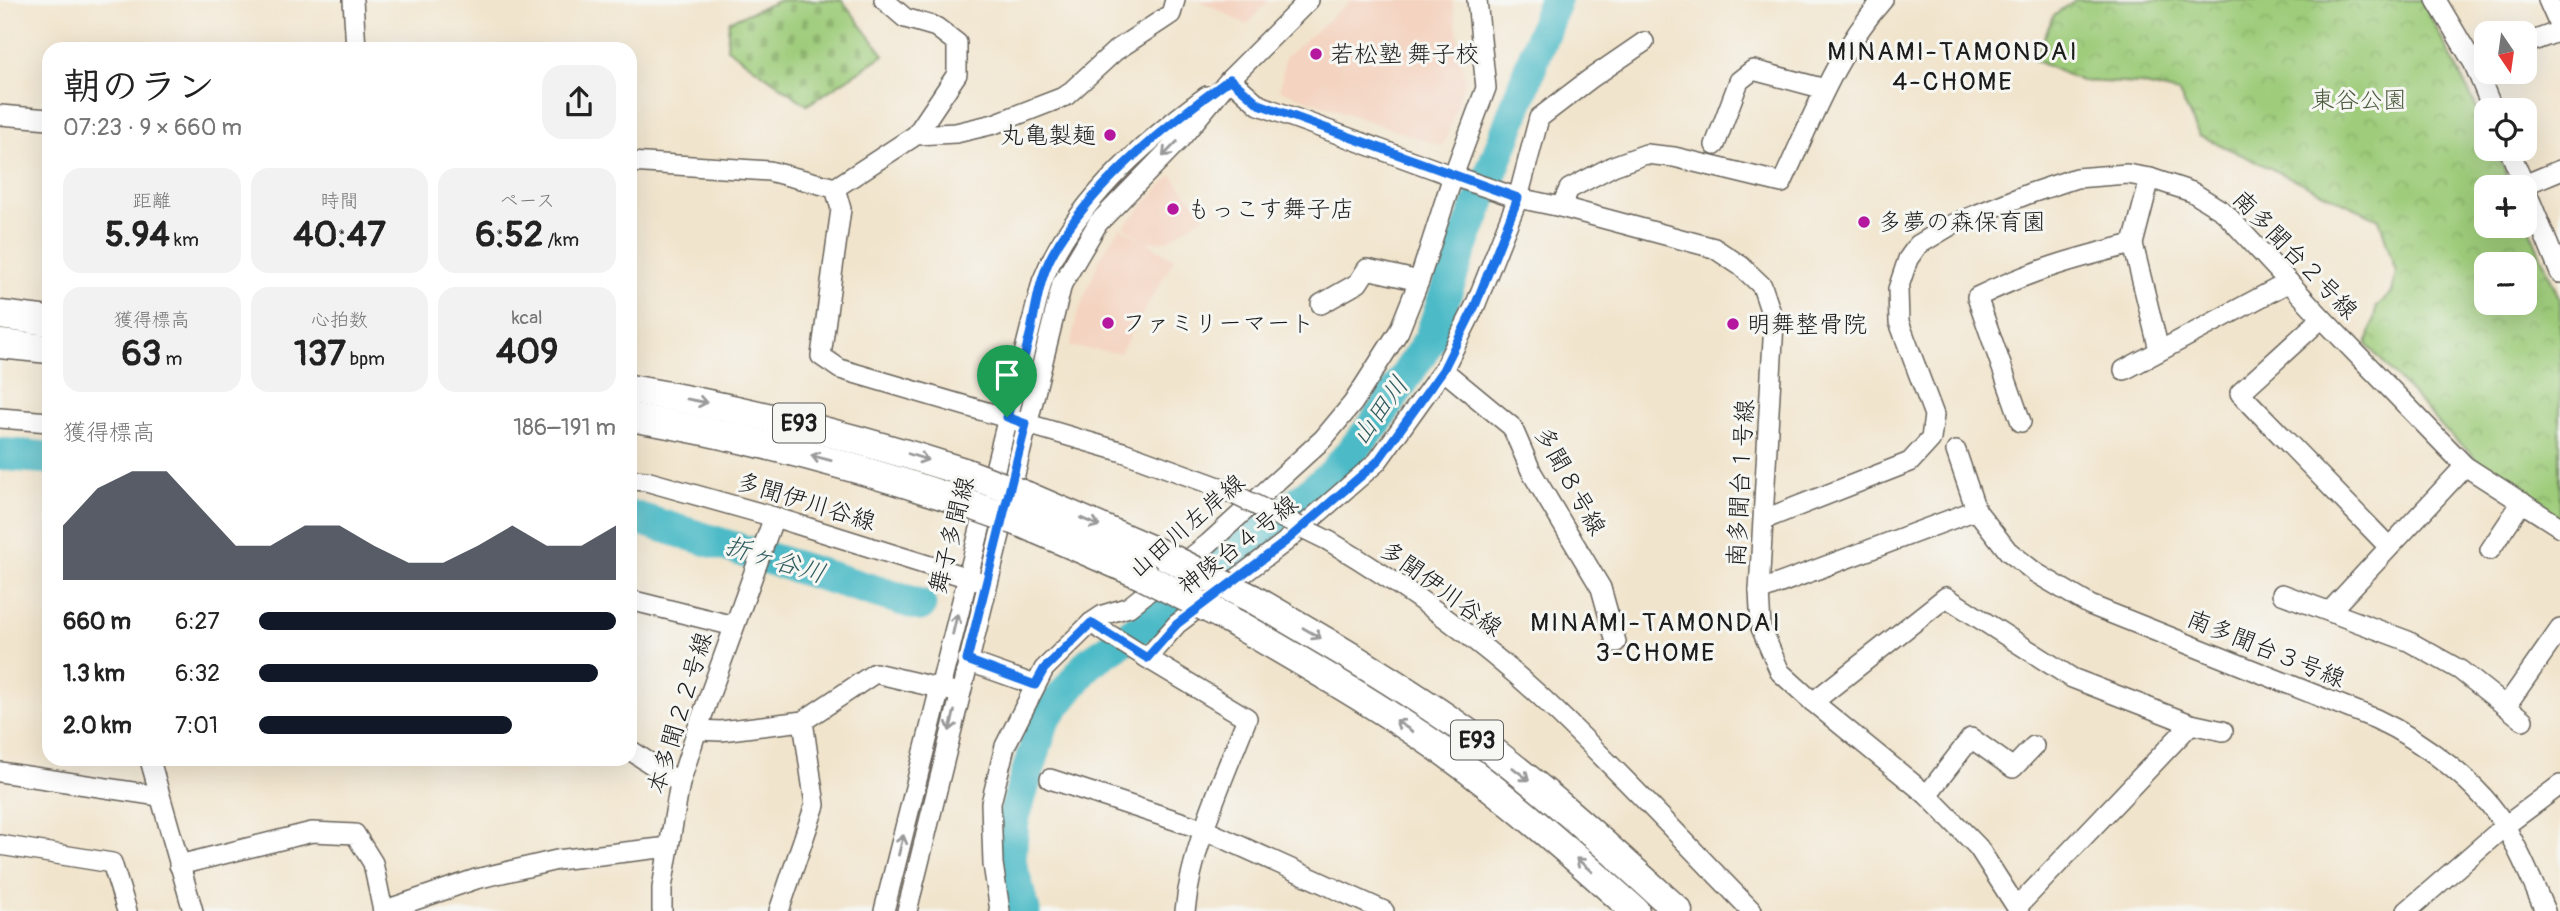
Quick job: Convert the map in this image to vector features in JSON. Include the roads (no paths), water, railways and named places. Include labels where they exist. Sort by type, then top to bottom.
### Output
[{"type":"highway","points":[[0,315],[42,320]]},
{"type":"highway","points":[[0,344],[42,348]]},
{"type":"highway","name":"E93","points":[[637,390],[779,418],[879,445],[964,472],[1166,556],[1254,599],[1396,685],[1471,735],[1551,799],[1678,911]]},
{"type":"highway","name":"E93","points":[[637,418],[770,444],[868,470],[957,499],[1139,574],[1227,618],[1300,660],[1446,753],[1516,807],[1635,911]]},
{"type":"street","points":[[353,0],[356,42]]},
{"type":"street","points":[[637,162],[769,171],[835,188],[916,135],[957,74],[957,43],[936,27],[905,18],[884,0]]},
{"type":"street","points":[[916,135],[956,133],[994,124],[1066,96],[1115,51],[1171,15],[1175,0]]},
{"type":"street","name":"舞子多聞線","points":[[907,911],[1062,284],[1098,223],[1181,138],[1230,79],[1310,0]]},
{"type":"street","name":"山田川左岸線","points":[[1000,911],[993,864],[991,803],[1004,746],[1044,669],[1091,623],[1103,615],[1129,607],[1209,543],[1323,439],[1353,403],[1399,331],[1486,88],[1478,0]]},
{"type":"street","points":[[1561,207],[1569,189],[1613,166],[1646,154],[1674,157],[1782,183],[1825,89],[1867,18],[1883,0]]},
{"type":"street","points":[[2435,0],[2474,54]]},
{"type":"street","points":[[2538,38],[2560,29],[2548,0]]},
{"type":"street","name":"神陵台４号線","points":[[1147,658],[1177,624],[1285,542],[1377,462],[1443,370],[1475,306],[1518,198],[1539,118],[1644,42]]},
{"type":"street","points":[[1715,145],[1740,81],[1753,70],[1825,89]]},
{"type":"street","name":"舞子多聞線","points":[[884,911],[966,577],[1042,282],[1052,254],[1077,217],[1118,173],[1167,125],[1230,79]]},
{"type":"street","name":"南多聞台１号線","points":[[1230,79],[1259,104],[1453,176],[1518,198],[1714,248],[1741,266],[1762,286],[1774,322],[1759,591],[1761,628],[1780,673],[1927,795],[1978,847],[2018,909]]},
{"type":"street","points":[[0,115],[42,118]]},
{"type":"street","points":[[2537,181],[2560,170]]},
{"type":"street","name":"南多聞台２号線","points":[[1765,519],[1910,462],[1931,439],[1934,415],[1899,322],[1898,289],[1908,260],[1918,245],[1953,224],[2028,194],[2077,178],[2127,174],[2150,178],[2192,192],[2224,212],[2465,466],[2560,527]]},
{"type":"street","points":[[2150,178],[2133,244],[2159,350]]},
{"type":"street","name":"多聞伊川谷線","points":[[835,188],[841,209],[821,356],[840,369],[1123,452],[1219,487],[1329,541],[1426,605],[1477,643],[1538,695],[1752,911]]},
{"type":"street","points":[[2537,216],[2560,273]]},
{"type":"street","points":[[2021,422],[1977,297],[2021,276],[2079,257],[2133,244]]},
{"type":"street","points":[[1321,304],[1358,283],[1367,269],[1419,281]]},
{"type":"street","points":[[2124,370],[2289,282]]},
{"type":"street","points":[[2322,318],[2240,393],[2389,547]]},
{"type":"street","name":"多聞８号線","points":[[1443,370],[1512,427],[1532,473],[1601,587],[1616,642]]},
{"type":"street","points":[[0,418],[42,421]]},
{"type":"street","name":"南多聞台３号線","points":[[1956,451],[1976,510],[2008,551],[2036,573],[2090,605],[2376,719],[2407,734],[2468,781],[2505,826],[2550,908]]},
{"type":"street","points":[[2330,611],[2465,466]]},
{"type":"street","name":"多聞伊川谷線","points":[[637,480],[774,517],[986,584]]},
{"type":"street","points":[[2490,550],[2522,502]]},
{"type":"street","points":[[1759,591],[1976,510]]},
{"type":"street","name":"本多聞２２号線","points":[[662,911],[662,888],[680,783],[696,730],[774,517]]},
{"type":"street","points":[[2282,594],[2408,641],[2460,670],[2524,720]]},
{"type":"street","points":[[1813,702],[1947,597],[2072,678],[2190,724],[2223,731]]},
{"type":"street","points":[[637,602],[734,626]]},
{"type":"street","points":[[1091,623],[1247,718],[1205,830],[1187,892],[1185,911]]},
{"type":"street","points":[[2506,706],[2560,629]]},
{"type":"street","points":[[967,660],[1035,685]]},
{"type":"street","points":[[696,730],[721,731],[803,721],[875,673],[959,693]]},
{"type":"street","points":[[779,911],[815,805],[803,721]]},
{"type":"street","points":[[2018,909],[2190,724]]},
{"type":"street","points":[[1927,795],[1971,738],[2013,768],[2034,746]]},
{"type":"street","points":[[637,755],[680,783]]},
{"type":"street","points":[[152,766],[193,911]]},
{"type":"street","points":[[0,772],[159,796]]},
{"type":"street","points":[[1050,779],[1205,830],[1384,911]]},
{"type":"street","points":[[2407,911],[2505,826],[2560,785]]},
{"type":"street","points":[[179,865],[312,832],[355,834],[373,863],[383,911],[476,879],[556,860],[669,847]]},
{"type":"street","points":[[0,845],[112,863],[124,910]]},
{"type":"waterway","name":"山田川","points":[[1024,911],[1010,862],[1013,820],[1044,719],[1089,663],[1149,622],[1332,475],[1374,425],[1430,339],[1555,0]]},
{"type":"waterway","name":"折ヶ谷川","points":[[0,454],[42,457]]},
{"type":"waterway","name":"折ヶ谷川","points":[[637,518],[920,605]]},
{"type":"place","name":"若松塾 舞子校","points":[[1316,54]]},
{"type":"place","name":"丸亀製麺","points":[[1110,135]]},
{"type":"place","name":"もっこす舞子店","points":[[1173,209]]},
{"type":"place","name":"多夢の森保育園","points":[[1864,222]]},
{"type":"place","name":"ファミリーマート","points":[[1108,323]]},
{"type":"place","name":"明舞整骨院","points":[[1733,324]]},
{"type":"district","name":"MINAMI-TAMONDAI 4-CHOME","points":[[1953,67]]},
{"type":"district","name":"MINAMI-TAMONDAI 3-CHOME","points":[[1656,638]]},
{"type":"park label","name":"東谷公園","points":[[2359,100]]}]
